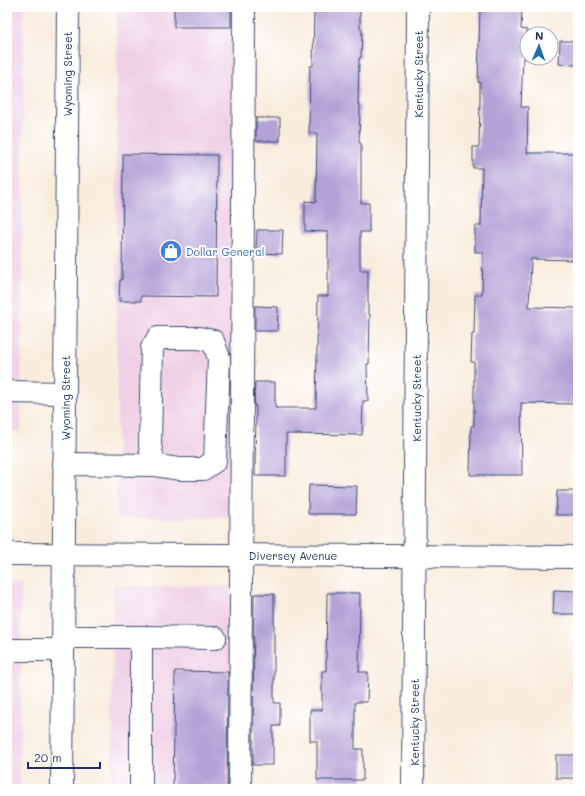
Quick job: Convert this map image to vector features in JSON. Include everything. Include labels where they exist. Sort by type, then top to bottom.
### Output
[{"type":"street","name":"Wyoming Street","points":[[62,789],[68,7]]},
{"type":"street","points":[[240,789],[244,7]]},
{"type":"street","name":"Kentucky Street","points":[[413,789],[418,7]]},
{"type":"street","points":[[64,464],[154,465],[179,469],[203,469],[215,461],[219,358],[213,341],[199,338],[158,338],[152,348],[150,445],[154,465]]},
{"type":"street","points":[[7,392],[65,394]]},
{"type":"street","name":"Diversey Avenue","points":[[7,554],[578,557]]},
{"type":"street","points":[[141,789],[142,637]]},
{"type":"street","points":[[7,650],[142,637],[215,638]]},
{"type":"shaded area","points":[[7,7],[24,7],[21,431],[7,431]]},
{"type":"shaded area","points":[[117,7],[232,7],[232,518],[117,518]]},
{"type":"shaded area","points":[[7,584],[21,584],[20,789],[7,789]]},
{"type":"shaded area","points":[[113,586],[232,586],[232,789],[112,789]]},
{"type":"building","points":[[174,7],[231,7],[231,27],[174,27]]},
{"type":"building","points":[[314,7],[360,7],[360,29],[362,29],[361,58],[359,58],[358,105],[360,105],[359,143],[361,143],[361,203],[369,203],[369,232],[360,232],[360,270],[368,270],[368,313],[370,314],[369,364],[367,364],[368,401],[363,401],[362,435],[286,434],[286,476],[255,476],[255,382],[275,382],[275,408],[316,408],[318,296],[328,296],[328,232],[305,231],[305,201],[316,202],[317,133],[309,133],[310,66],[313,66]]},
{"type":"building","points":[[480,7],[522,7],[521,26],[519,26],[519,66],[523,66],[521,107],[528,107],[527,153],[578,153],[578,260],[531,259],[529,307],[578,308],[578,368],[574,368],[574,404],[521,403],[522,475],[470,475],[471,426],[474,426],[474,362],[471,362],[472,334],[474,334],[475,295],[482,295],[483,252],[475,252],[475,226],[481,226],[482,168],[473,168],[473,147],[479,147],[480,82],[478,82]]},
{"type":"building","points":[[560,41],[578,41],[578,65],[559,64]]},
{"type":"building","points":[[256,118],[280,118],[280,141],[256,141]]},
{"type":"building","points":[[123,154],[217,155],[216,297],[141,296],[141,301],[119,301],[120,280],[122,280]]},
{"type":"building","points":[[257,230],[283,230],[282,254],[256,253]]},
{"type":"building","points":[[255,306],[278,307],[277,331],[255,331]]},
{"type":"building","points":[[309,485],[357,486],[356,514],[308,514]]},
{"type":"building","points":[[557,491],[578,491],[578,515],[556,515]]},
{"type":"building","points":[[554,590],[578,591],[578,614],[553,614]]},
{"type":"building","points":[[327,593],[360,593],[359,672],[368,672],[367,702],[355,702],[355,749],[363,749],[363,780],[317,780],[317,741],[310,741],[310,710],[322,710],[322,671],[326,671]]},
{"type":"building","points":[[254,594],[274,594],[274,703],[280,703],[280,726],[273,726],[273,765],[253,765]]},
{"type":"building","points":[[175,671],[228,672],[227,789],[173,789]]},
{"type":"building","points":[[556,755],[578,755],[578,778],[556,778]]},
{"type":"place","name":"Dollar General","points":[[171,251]]}]
